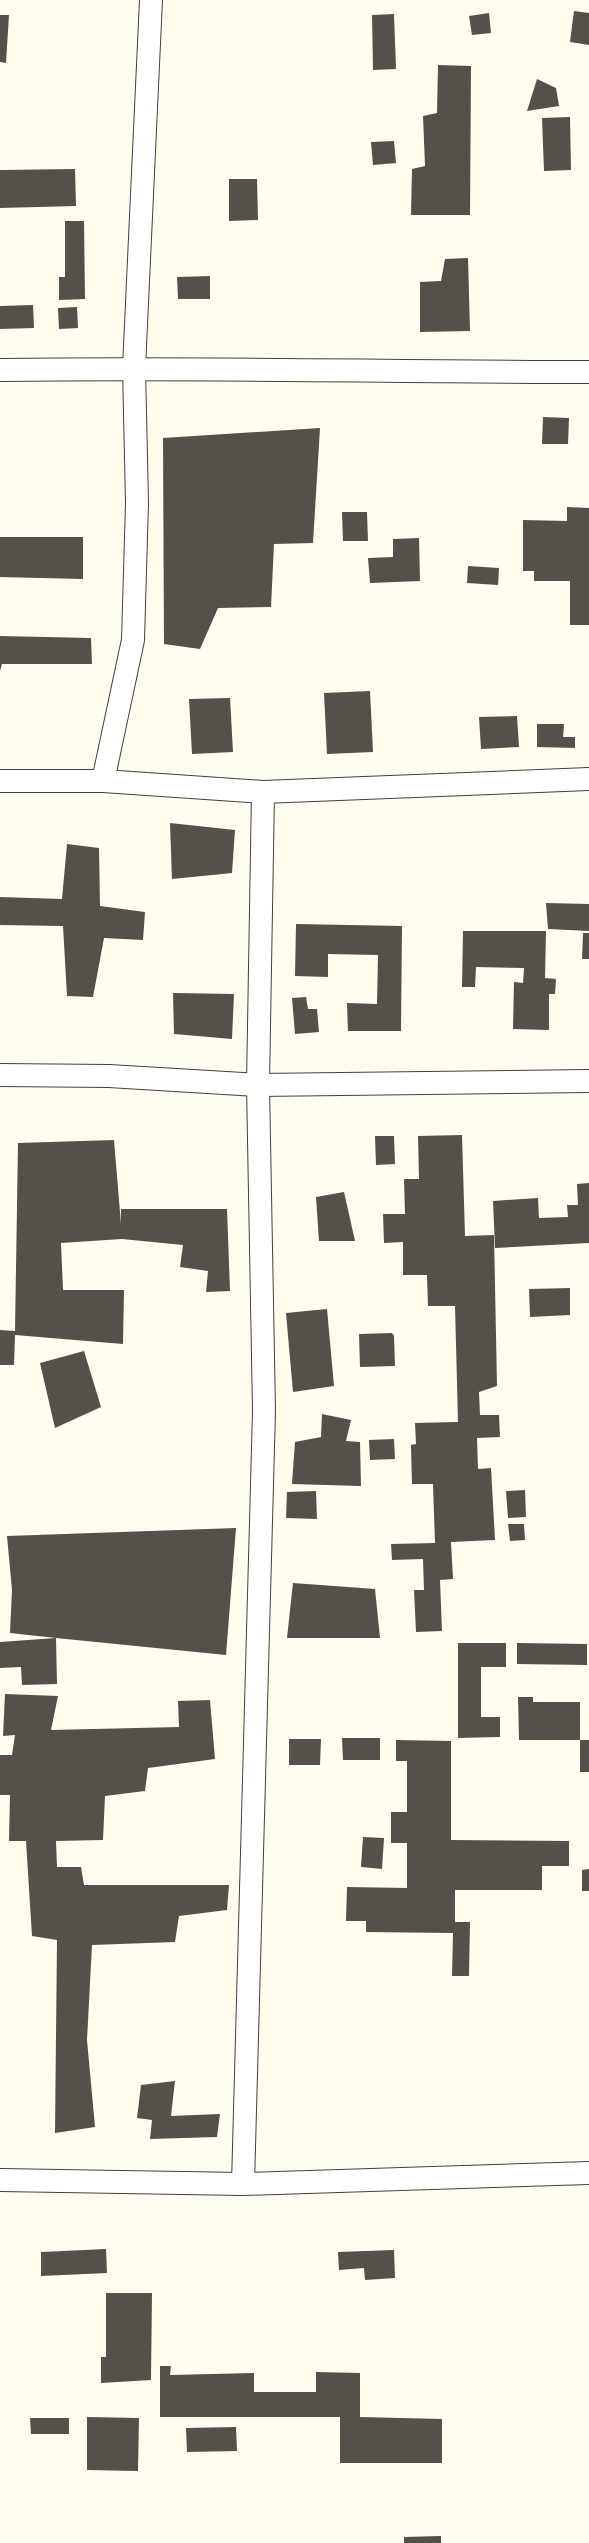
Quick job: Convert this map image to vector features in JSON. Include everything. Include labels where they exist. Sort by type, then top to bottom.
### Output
[{"type":"street","points":[[103,781],[133,640],[137,503],[134,368],[151,0]]},
{"type":"street","points":[[0,370],[134,368],[378,372],[589,372]]},
{"type":"street","points":[[0,781],[103,781],[263,792],[589,779]]},
{"type":"street","points":[[243,2184],[264,1411],[258,1086],[263,792]]},
{"type":"street","points":[[0,1074],[109,1076],[258,1086],[589,1081]]},
{"type":"street","points":[[0,2180],[243,2184],[589,2173]]},
{"type":"building","points":[[574,11],[589,13],[589,45],[570,42]]},
{"type":"building","points":[[489,13],[491,33],[472,35],[469,16]]},
{"type":"building","points":[[394,14],[396,69],[373,70],[372,15]]},
{"type":"building","points":[[0,15],[9,15],[6,63],[0,62]]},
{"type":"building","points":[[438,65],[471,66],[470,215],[411,215],[412,169],[425,166],[423,116],[437,113]]},
{"type":"building","points":[[537,79],[556,88],[559,106],[527,111]]},
{"type":"building","points":[[570,117],[571,170],[544,171],[542,118]]},
{"type":"building","points":[[394,141],[396,163],[373,165],[371,142]]},
{"type":"building","points":[[75,169],[76,206],[0,208],[0,170]]},
{"type":"building","points":[[229,179],[257,179],[258,220],[229,221]]},
{"type":"building","points":[[65,221],[84,221],[85,299],[59,300],[59,277],[65,277]]},
{"type":"building","points":[[468,258],[470,331],[420,332],[420,282],[441,281],[445,259]]},
{"type":"building","points":[[210,276],[210,299],[178,299],[177,277]]},
{"type":"building","points":[[33,305],[34,328],[0,329],[0,306]]},
{"type":"building","points":[[77,307],[78,328],[59,329],[58,308]]},
{"type":"building","points":[[543,417],[569,418],[568,444],[542,444]]},
{"type":"building","points":[[320,428],[313,543],[274,544],[271,607],[218,608],[200,649],[164,644],[163,438]]},
{"type":"building","points":[[567,507],[589,508],[589,625],[570,625],[570,581],[534,581],[534,571],[523,571],[523,520],[567,521]]},
{"type":"building","points":[[342,512],[367,512],[368,541],[343,541]]},
{"type":"building","points":[[0,537],[83,537],[83,579],[0,577]]},
{"type":"building","points":[[419,538],[420,581],[370,583],[368,558],[393,557],[393,539]]},
{"type":"building","points":[[468,566],[499,568],[498,585],[467,583]]},
{"type":"building","points":[[0,636],[91,638],[92,664],[2,664],[0,671]]},
{"type":"building","points":[[370,691],[373,752],[327,754],[324,693]]},
{"type":"building","points":[[230,698],[233,752],[192,754],[189,699]]},
{"type":"building","points":[[517,716],[519,747],[481,749],[479,717]]},
{"type":"building","points":[[537,724],[564,724],[563,737],[575,737],[575,748],[537,747]]},
{"type":"building","points":[[170,823],[235,830],[232,873],[172,879]]},
{"type":"building","points":[[67,844],[99,848],[100,906],[145,912],[143,940],[104,938],[93,997],[67,996],[63,926],[0,925],[0,897],[62,899]]},
{"type":"building","points":[[546,903],[589,904],[589,931],[548,929]]},
{"type":"building","points":[[296,924],[402,926],[401,1031],[348,1031],[347,1003],[377,1004],[378,955],[328,954],[328,977],[295,976]]},
{"type":"building","points":[[463,931],[546,931],[545,978],[556,979],[555,994],[549,994],[549,1030],[513,1029],[514,982],[523,983],[524,968],[476,967],[475,987],[462,987]]},
{"type":"building","points":[[583,933],[589,933],[589,959],[582,959]]},
{"type":"building","points":[[173,993],[234,994],[232,1039],[174,1034]]},
{"type":"building","points":[[306,997],[308,1009],[317,1009],[319,1032],[295,1034],[292,998]]},
{"type":"building","points":[[462,1135],[465,1236],[494,1235],[497,1386],[479,1392],[480,1415],[499,1415],[500,1437],[477,1438],[478,1469],[491,1468],[495,1540],[451,1542],[453,1579],[440,1580],[442,1631],[416,1632],[414,1590],[424,1590],[423,1559],[392,1560],[391,1544],[435,1543],[433,1484],[412,1484],[411,1445],[416,1444],[415,1423],[458,1422],[455,1306],[428,1306],[427,1275],[403,1275],[403,1242],[384,1243],[383,1214],[405,1214],[404,1179],[419,1179],[418,1136]]},
{"type":"building","points":[[375,1136],[394,1136],[395,1164],[376,1165]]},
{"type":"building","points":[[114,1140],[121,1224],[121,1209],[227,1209],[230,1291],[206,1292],[208,1271],[180,1267],[183,1245],[122,1239],[61,1243],[63,1290],[124,1290],[123,1344],[15,1335],[14,1365],[0,1365],[0,1330],[15,1331],[18,1143]]},
{"type":"building","points":[[589,1183],[589,1243],[495,1248],[493,1201],[538,1198],[539,1218],[568,1217],[567,1205],[578,1205],[577,1184]]},
{"type":"building","points":[[344,1192],[355,1241],[319,1241],[316,1197]]},
{"type":"building","points":[[570,1288],[570,1315],[530,1317],[529,1289]]},
{"type":"building","points":[[327,1309],[334,1386],[293,1392],[286,1313]]},
{"type":"building","points":[[392,1333],[394,1336],[395,1366],[360,1367],[359,1334]]},
{"type":"building","points":[[84,1351],[101,1407],[55,1428],[40,1363]]},
{"type":"building","points":[[322,1414],[351,1420],[346,1441],[360,1442],[361,1486],[292,1484],[295,1442],[321,1437]]},
{"type":"building","points":[[394,1439],[395,1459],[370,1460],[369,1440]]},
{"type":"building","points":[[525,1490],[526,1517],[508,1518],[506,1491]]},
{"type":"building","points":[[316,1491],[317,1519],[286,1518],[287,1492]]},
{"type":"building","points":[[508,1524],[524,1524],[525,1540],[510,1541]]},
{"type":"building","points":[[236,1528],[226,1655],[10,1633],[12,1590],[7,1536]]},
{"type":"building","points":[[293,1583],[375,1589],[380,1638],[287,1638]]},
{"type":"building","points":[[56,1638],[57,1684],[22,1685],[21,1667],[0,1668],[0,1642]]},
{"type":"building","points":[[458,1643],[506,1643],[506,1667],[481,1667],[481,1717],[500,1717],[500,1737],[458,1738]]},
{"type":"building","points":[[517,1643],[587,1644],[587,1665],[517,1664]]},
{"type":"building","points":[[5,1694],[58,1696],[51,1730],[179,1727],[178,1701],[210,1700],[215,1759],[148,1768],[145,1791],[105,1796],[103,1840],[56,1841],[57,1867],[81,1867],[84,1885],[229,1885],[227,1910],[179,1916],[175,1942],[92,1945],[87,2040],[95,2127],[55,2133],[57,1940],[32,1936],[26,1841],[9,1841],[10,1795],[0,1795],[0,1755],[12,1755],[15,1735],[3,1736]]},
{"type":"building","points":[[518,1697],[533,1697],[533,1702],[580,1702],[580,1740],[519,1740]]},
{"type":"building","points":[[342,1738],[380,1738],[380,1760],[343,1760]]},
{"type":"building","points":[[289,1739],[321,1739],[320,1765],[289,1765]]},
{"type":"building","points":[[396,1740],[451,1741],[451,1840],[569,1841],[569,1866],[542,1866],[542,1890],[455,1890],[455,1922],[470,1922],[469,1976],[452,1976],[453,1933],[366,1932],[366,1921],[346,1921],[347,1887],[407,1888],[407,1843],[391,1843],[391,1812],[407,1812],[407,1761],[396,1761]]},
{"type":"building","points":[[580,1740],[589,1740],[589,1772],[580,1772]]},
{"type":"building","points":[[363,1837],[384,1838],[382,1869],[361,1867]]},
{"type":"building","points":[[589,1869],[589,1891],[582,1891],[582,1870]]},
{"type":"building","points":[[175,2081],[171,2116],[220,2114],[217,2137],[150,2139],[152,2120],[137,2118],[141,2085]]},
{"type":"building","points":[[106,2249],[107,2273],[41,2276],[41,2252]]},
{"type":"building","points":[[394,2250],[395,2278],[365,2280],[364,2268],[339,2270],[338,2252]]},
{"type":"building","points":[[106,2293],[152,2293],[151,2380],[101,2383],[101,2357],[106,2357]]},
{"type":"building","points":[[160,2366],[171,2366],[170,2375],[254,2373],[254,2392],[316,2392],[316,2372],[360,2373],[360,2417],[442,2419],[442,2463],[340,2463],[340,2417],[160,2417]]},
{"type":"building","points":[[87,2417],[139,2418],[138,2471],[87,2470]]},
{"type":"building","points":[[30,2418],[69,2418],[69,2434],[31,2434]]},
{"type":"building","points":[[236,2427],[237,2451],[187,2452],[186,2428]]},
{"type":"building","points":[[441,2536],[441,2543],[404,2543],[404,2537]]}]
